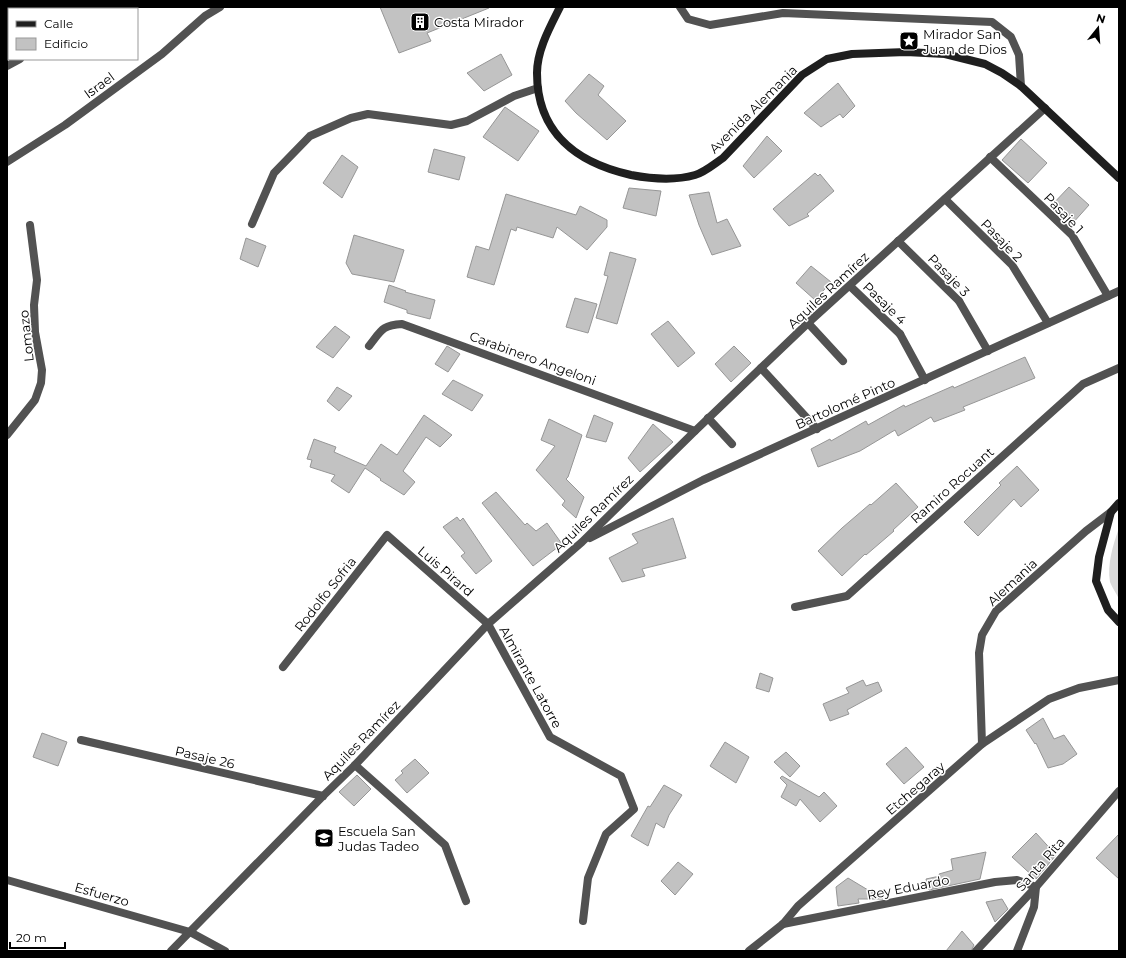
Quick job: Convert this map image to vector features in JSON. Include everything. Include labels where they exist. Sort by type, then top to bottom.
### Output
[{"type":"main road","name":"Avenida Alemania","points":[[560,7],[544,41],[537,71],[538,88],[549,123],[567,146],[582,157],[600,166],[620,173],[646,178],[669,179],[695,175],[708,169],[723,158],[802,75],[827,59],[852,54],[906,52],[945,54],[986,64],[1002,73],[1022,86],[1119,178]]},
{"type":"main road","points":[[1119,503],[1111,512],[1099,557],[1096,581],[1108,610],[1119,622]]},
{"type":"street","name":"Israel","points":[[7,162],[65,125],[162,54],[205,16],[220,7]]},
{"type":"street","points":[[680,7],[688,19],[710,25],[784,13],[992,22],[1011,37],[1018,56],[1022,86]]},
{"type":"street","points":[[7,66],[18,60]]},
{"type":"street","points":[[252,224],[274,172],[310,136],[351,118],[368,114],[451,125],[467,121],[514,96],[538,88]]},
{"type":"street","name":"Aquiles Ramírez","points":[[172,951],[355,765],[488,624],[582,542],[708,418],[808,323],[1045,108]]},
{"type":"street","name":"Pasaje 1","points":[[990,157],[1072,235],[1108,296]]},
{"type":"street","name":"Pasaje 2","points":[[945,199],[1012,265],[1048,323]]},
{"type":"street","name":"Lomazo","points":[[7,435],[35,400],[41,383],[42,370],[36,332],[35,312],[37,280],[30,225]]},
{"type":"street","name":"Pasaje 3","points":[[898,241],[959,301],[988,351]]},
{"type":"street","name":"Pasaje 4","points":[[850,286],[900,334],[925,380]]},
{"type":"street","name":"Bartolomé Pinto","points":[[582,542],[703,480],[1119,291]]},
{"type":"street","points":[[808,323],[843,361]]},
{"type":"street","name":"Carabinero Angeloni","points":[[369,346],[384,327],[392,324],[402,324],[695,431]]},
{"type":"street","points":[[761,368],[817,429]]},
{"type":"street","name":"Ramiro Rocuant","points":[[795,607],[847,596],[1083,384],[1119,368]]},
{"type":"street","points":[[708,418],[732,444]]},
{"type":"street","name":"Alemania","points":[[982,744],[979,653],[982,635],[996,611],[1111,512]]},
{"type":"street","name":"Luis Pirard","points":[[387,535],[488,624]]},
{"type":"street","name":"Rodolfo Sofria","points":[[283,668],[387,535]]},
{"type":"street","name":"Almirante Latorre","points":[[488,624],[550,737],[621,776],[634,809],[606,834],[588,878],[583,921]]},
{"type":"street","name":"Etchegaray","points":[[749,951],[783,924],[798,906],[982,744],[1049,699],[1079,688],[1119,680]]},
{"type":"street","name":"Pasaje 26","points":[[81,740],[323,796]]},
{"type":"street","points":[[355,765],[445,845],[466,901]]},
{"type":"street","name":"Santa Rita","points":[[976,951],[1036,887],[1119,791]]},
{"type":"street","name":"Esfuerzo","points":[[7,880],[190,932],[225,951]]},
{"type":"street","name":"Rey Eduardo","points":[[783,924],[995,882],[1017,880],[1036,887]]},
{"type":"street","points":[[1017,951],[1034,906],[1036,887]]},
{"type":"shaded area","points":[[1119,528],[1119,599],[1110,582],[1109,568],[1111,555]]},
{"type":"building","name":"Costa Mirador","points":[[380,7],[489,8],[427,33],[431,41],[399,53]]},
{"type":"building","points":[[501,54],[512,75],[484,91],[467,73]]},
{"type":"building","points":[[589,74],[604,86],[598,95],[626,121],[607,140],[576,113],[565,101]]},
{"type":"building","points":[[838,83],[855,106],[843,118],[840,114],[821,127],[804,113]]},
{"type":"building","points":[[505,107],[539,131],[518,161],[483,137]]},
{"type":"building","points":[[767,136],[782,151],[754,178],[743,166]]},
{"type":"building","points":[[1021,139],[1047,163],[1028,183],[1002,160]]},
{"type":"building","points":[[434,149],[465,157],[459,180],[428,172]]},
{"type":"building","points":[[342,155],[358,167],[342,198],[323,183]]},
{"type":"building","points":[[815,173],[818,176],[820,174],[834,191],[807,214],[809,216],[789,226],[773,209]]},
{"type":"building","points":[[1069,187],[1089,205],[1072,224],[1051,206]]},
{"type":"building","points":[[629,188],[661,191],[656,216],[623,208]]},
{"type":"building","points":[[709,192],[717,223],[727,219],[741,246],[712,255],[699,225],[689,195]]},
{"type":"building","points":[[506,194],[576,215],[580,206],[607,220],[607,227],[587,250],[557,227],[553,238],[517,227],[516,231],[511,229],[494,285],[467,277],[476,246],[489,250]]},
{"type":"building","points":[[354,235],[404,250],[394,282],[352,274],[346,263]]},
{"type":"building","points":[[246,238],[266,246],[258,267],[240,259]]},
{"type":"building","points":[[610,252],[636,259],[617,324],[596,318],[608,276],[604,275]]},
{"type":"building","points":[[811,266],[831,282],[815,300],[796,283]]},
{"type":"building","points":[[389,285],[406,291],[405,292],[435,300],[430,319],[407,313],[407,310],[384,302]]},
{"type":"building","points":[[575,298],[597,304],[588,333],[566,327]]},
{"type":"building","points":[[668,321],[695,353],[678,367],[651,334]]},
{"type":"building","points":[[335,326],[350,337],[333,358],[316,347]]},
{"type":"building","points":[[447,346],[460,354],[448,372],[435,364]]},
{"type":"building","points":[[734,346],[751,363],[731,382],[715,364]]},
{"type":"building","points":[[1025,357],[1035,378],[963,407],[965,410],[934,422],[931,417],[898,436],[895,430],[860,451],[818,467],[811,449],[830,439],[831,441],[866,421],[868,425],[904,405],[905,407],[953,386],[954,388]]},
{"type":"building","points":[[453,380],[483,395],[472,411],[442,394]]},
{"type":"building","points":[[337,387],[352,396],[339,411],[327,401]]},
{"type":"building","points":[[424,415],[452,435],[440,447],[426,437],[403,471],[415,482],[404,495],[380,480],[381,479],[365,468],[349,493],[331,481],[335,475],[310,467],[312,460],[307,459],[314,439],[336,447],[334,452],[366,466],[381,444],[397,455]]},
{"type":"building","points":[[594,415],[613,423],[606,442],[586,437]]},
{"type":"building","points":[[549,419],[582,435],[566,479],[584,497],[576,518],[562,505],[565,501],[536,470],[555,446],[541,440]]},
{"type":"building","points":[[653,424],[673,442],[640,472],[628,458]]},
{"type":"building","points":[[1017,466],[1039,490],[1021,507],[1014,499],[978,536],[964,522],[1001,485],[999,483]]},
{"type":"building","points":[[896,483],[918,507],[893,530],[894,531],[866,555],[865,554],[842,576],[818,551],[842,528]]},
{"type":"building","points":[[496,492],[525,525],[527,523],[536,531],[547,523],[562,544],[533,566],[482,503]]},
{"type":"building","points":[[457,517],[460,521],[463,518],[492,561],[476,574],[461,556],[465,553],[443,527]]},
{"type":"building","points":[[673,518],[686,558],[642,569],[645,576],[622,582],[609,558],[638,543],[632,534]]},
{"type":"building","points":[[760,673],[773,678],[769,692],[756,688]]},
{"type":"building","points":[[863,680],[866,686],[878,682],[882,691],[847,710],[849,714],[830,721],[823,704],[849,693],[846,688]]},
{"type":"building","points":[[1043,718],[1054,739],[1064,735],[1077,754],[1063,764],[1048,768],[1036,743],[1035,744],[1026,730]]},
{"type":"building","points":[[42,733],[67,742],[58,766],[33,757]]},
{"type":"building","points":[[725,742],[749,757],[736,783],[710,766]]},
{"type":"building","points":[[906,747],[924,767],[904,784],[886,764]]},
{"type":"building","points":[[786,752],[800,766],[790,777],[774,762]]},
{"type":"building","points":[[415,759],[429,773],[407,793],[395,780],[403,773],[401,771]]},
{"type":"building","points":[[357,775],[371,789],[354,806],[339,792]]},
{"type":"building","points":[[782,776],[819,797],[824,792],[837,806],[820,822],[800,799],[796,806],[781,797],[787,785],[780,778]]},
{"type":"building","points":[[664,785],[682,795],[669,815],[664,828],[656,823],[648,846],[631,836],[648,806],[650,807]]},
{"type":"building","points":[[1036,833],[1056,855],[1036,879],[1012,857]]},
{"type":"building","points":[[1119,834],[1119,879],[1096,858]]},
{"type":"building","points":[[986,852],[980,879],[929,890],[926,879],[940,876],[939,874],[953,870],[951,859]]},
{"type":"building","points":[[678,862],[693,874],[675,895],[661,881]]},
{"type":"building","points":[[848,878],[883,899],[858,899],[859,903],[838,906],[836,887]]},
{"type":"building","points":[[1002,899],[1008,909],[995,922],[986,902]]},
{"type":"building","points":[[962,931],[974,945],[971,951],[946,951]]},
{"type":"place","name":"Costa Mirador","points":[[420,22]]},
{"type":"place","name":"Mirador San Juan de Dios","points":[[909,41]]},
{"type":"place","name":"Escuela San Judas Tadeo","points":[[324,838]]}]
